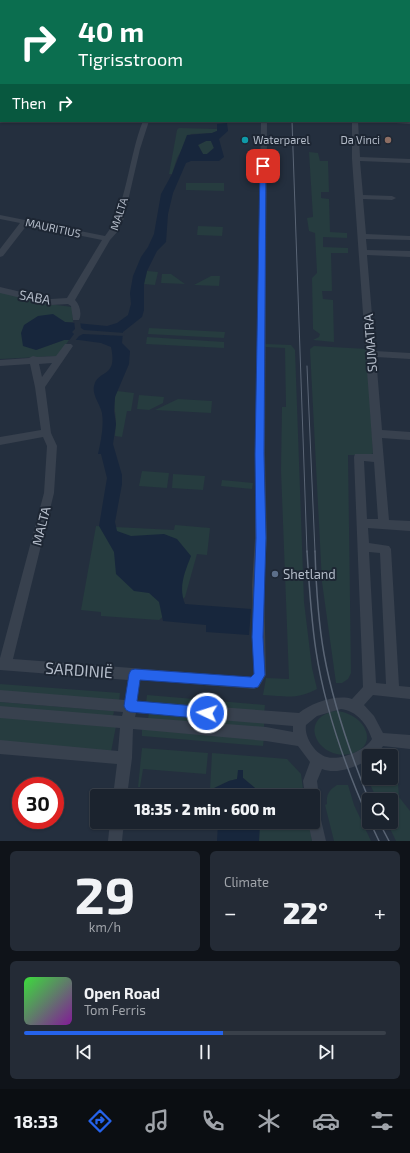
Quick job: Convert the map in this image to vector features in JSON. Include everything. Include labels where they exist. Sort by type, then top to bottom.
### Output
[{"type":"street","name":"MALTA","points":[[70,301],[107,240],[113,235],[122,213],[133,160],[142,127],[145,122]]},
{"type":"street","name":"SARDINIË","points":[[3,664],[254,683],[260,675],[258,637],[261,538],[260,454],[264,122]]},
{"type":"street","name":"SUMATRA","points":[[355,122],[356,159],[384,525]]},
{"type":"street","points":[[356,159],[410,161]]},
{"type":"street","points":[[359,197],[392,198]]},
{"type":"street","name":"MAURITIUS","points":[[0,217],[107,240]]},
{"type":"street","points":[[0,254],[25,222]]},
{"type":"street","points":[[362,236],[410,238]]},
{"type":"street","points":[[363,252],[410,254]]},
{"type":"street","name":"SABA","points":[[0,290],[51,302],[70,301]]},
{"type":"street","points":[[70,301],[75,305],[76,318]]},
{"type":"street","points":[[40,387],[68,346]]},
{"type":"street","points":[[371,354],[410,356]]},
{"type":"street","name":"MALTA","points":[[3,664],[49,493],[52,446],[46,433],[40,387],[33,359]]},
{"type":"street","points":[[0,363],[33,359],[59,359]]},
{"type":"street","points":[[0,441],[46,433]]},
{"type":"street","points":[[377,434],[410,436]]},
{"type":"street","points":[[355,706],[370,689],[359,457],[379,458]]},
{"type":"street","points":[[363,523],[410,526]]},
{"type":"street","points":[[364,547],[385,549],[393,692]]},
{"type":"street","points":[[121,789],[125,758],[124,746],[135,674]]},
{"type":"street","points":[[370,689],[410,693]]},
{"type":"street","points":[[0,696],[302,720]]},
{"type":"street","points":[[341,703],[355,706],[362,711],[375,729],[379,739],[374,749],[369,753],[339,764],[327,764],[318,760],[302,740],[298,731],[302,720],[305,716],[314,712],[341,703]]},
{"type":"street","points":[[0,712],[266,734],[302,740]]},
{"type":"street","points":[[379,739],[410,742]]},
{"type":"street","points":[[0,747],[125,758]]},
{"type":"street","points":[[311,789],[310,781],[318,760]]},
{"type":"street","points":[[115,841],[116,829]]},
{"type":"street","points":[[317,829],[319,841]]},
{"type":"green space","points":[[179,128],[217,129],[217,131],[212,133],[191,134],[177,158],[172,174],[169,174],[177,130]]},
{"type":"green space","points":[[206,141],[211,141],[214,148],[207,154],[203,154],[198,145]]},
{"type":"green space","points":[[309,152],[318,153],[320,161],[328,161],[329,192],[321,192],[321,198],[329,199],[330,232],[347,233],[347,238],[323,237],[323,247],[348,248],[348,253],[331,253],[332,291],[322,291],[323,299],[333,300],[334,342],[313,340],[319,337],[320,334],[313,329],[312,278],[317,273],[315,233],[309,231],[307,218],[313,217]]},
{"type":"green space","points":[[186,183],[224,183],[224,191],[186,190]]},
{"type":"green space","points":[[198,226],[223,227],[222,236],[197,235]]},
{"type":"green space","points":[[147,271],[158,272],[155,285],[144,284]]},
{"type":"green space","points":[[162,274],[171,274],[185,284],[161,283]]},
{"type":"green space","points":[[211,276],[220,276],[219,286],[194,285]]},
{"type":"green space","points":[[0,292],[49,304],[72,307],[73,322],[65,322],[60,319],[36,350],[64,340],[69,340],[58,356],[0,359]]},
{"type":"green space","points":[[149,328],[225,332],[224,338],[148,334]]},
{"type":"green space","points":[[147,337],[224,342],[224,348],[146,344]]},
{"type":"green space","points":[[265,344],[291,345],[295,350],[304,602],[312,668],[317,689],[297,696],[263,695],[266,678],[289,679],[281,470],[282,407],[286,407],[285,348],[265,347]]},
{"type":"green space","points":[[314,346],[367,349],[373,453],[370,455],[348,455],[351,673],[348,679],[342,683],[336,683],[322,582],[310,349]]},
{"type":"green space","points":[[117,391],[134,393],[131,411],[127,411],[122,437],[115,436],[116,423],[114,403]]},
{"type":"green space","points":[[139,395],[164,397],[163,403],[149,410],[137,409]]},
{"type":"green space","points":[[178,399],[212,401],[211,413],[155,410]]},
{"type":"green space","points":[[142,471],[169,473],[167,488],[139,486]]},
{"type":"green space","points":[[173,474],[205,476],[203,490],[172,488]]},
{"type":"green space","points":[[222,480],[253,483],[252,489],[221,486]]},
{"type":"green space","points":[[175,525],[210,528],[207,555],[197,554],[185,597],[159,620],[101,616],[101,612],[81,610],[96,526],[174,530]]},
{"type":"green space","points":[[0,684],[120,693],[119,702],[0,693]]},
{"type":"green space","points":[[147,695],[265,705],[264,714],[146,703]]},
{"type":"green space","points":[[0,702],[114,711],[113,716],[0,708]]},
{"type":"green space","points":[[335,711],[354,717],[361,723],[367,737],[365,744],[360,750],[350,754],[339,754],[329,751],[321,746],[316,738],[314,730],[317,722],[323,715]]},
{"type":"green space","points":[[149,713],[264,722],[264,728],[148,719]]},
{"type":"green space","points":[[0,717],[116,726],[111,752],[0,742]]},
{"type":"green space","points":[[142,729],[264,738],[263,746],[142,736]]},
{"type":"green space","points":[[142,748],[208,753],[206,774],[143,769],[140,787],[138,787]]},
{"type":"green space","points":[[212,753],[287,759],[301,774],[303,789],[255,789],[243,778],[243,771],[237,779],[210,789]]},
{"type":"green space","points":[[398,784],[399,797],[410,811],[410,841],[396,841],[390,829],[398,829],[398,793],[374,793],[370,785],[398,785]]},
{"type":"green space","points":[[337,785],[348,785],[354,805],[362,822],[362,829],[365,829],[371,841],[334,841],[325,805],[327,804],[327,798],[332,789]]},
{"type":"green space","points":[[260,829],[310,829],[312,841],[259,841]]},
{"type":"water","points":[[227,123],[228,131],[219,139],[224,157],[219,161],[191,161],[186,163],[173,193],[168,214],[166,242],[157,251],[147,271],[144,284],[144,310],[142,317],[123,332],[122,343],[130,351],[129,364],[115,397],[114,411],[116,424],[113,444],[122,475],[122,484],[115,522],[117,531],[131,536],[164,534],[177,539],[191,556],[182,586],[185,604],[251,609],[249,635],[206,632],[206,625],[163,621],[159,602],[149,593],[134,591],[116,574],[114,552],[99,526],[107,478],[101,454],[98,454],[102,434],[103,418],[94,389],[96,381],[99,377],[110,369],[112,364],[111,347],[101,343],[79,340],[64,340],[36,350],[23,346],[21,333],[24,325],[38,316],[53,314],[65,322],[107,326],[117,323],[128,315],[131,304],[130,293],[133,276],[141,257],[154,234],[161,194],[172,174],[187,135],[212,133],[217,131],[217,124]],"holes":[[[206,141],[211,141],[214,148],[207,154],[203,154],[198,145]]]},
{"type":"water","points":[[238,770],[243,770],[243,778],[255,789],[212,789],[229,781],[237,779]]},
{"type":"water","points":[[218,829],[260,829],[259,841],[217,841]]},
{"type":"pier","points":[[74,320],[80,321],[81,328],[84,330],[125,333],[124,336],[83,334],[74,342],[68,342],[74,334],[72,332],[75,329]]},
{"type":"tram line","points":[[292,122],[307,552]]},
{"type":"tram line","points":[[307,366],[315,552]]},
{"type":"tram line","points":[[307,551],[314,639],[320,673],[330,716],[344,758],[362,803]]},
{"type":"tram line","points":[[315,551],[319,615],[328,673],[343,728],[366,793]]},
{"type":"tram line","points":[[373,829],[379,841]]},
{"type":"tram line","points":[[383,829],[389,841]]},
{"type":"place","name":"Waterparel","points":[[245,140]]},
{"type":"place","name":"Da Vinci","points":[[388,140]]},
{"type":"place","name":"Shetland","points":[[275,574]]},
{"type":"route","points":[[207,713],[130,706],[135,674],[254,683],[260,675],[258,585],[261,560],[260,454],[263,166]]}]
